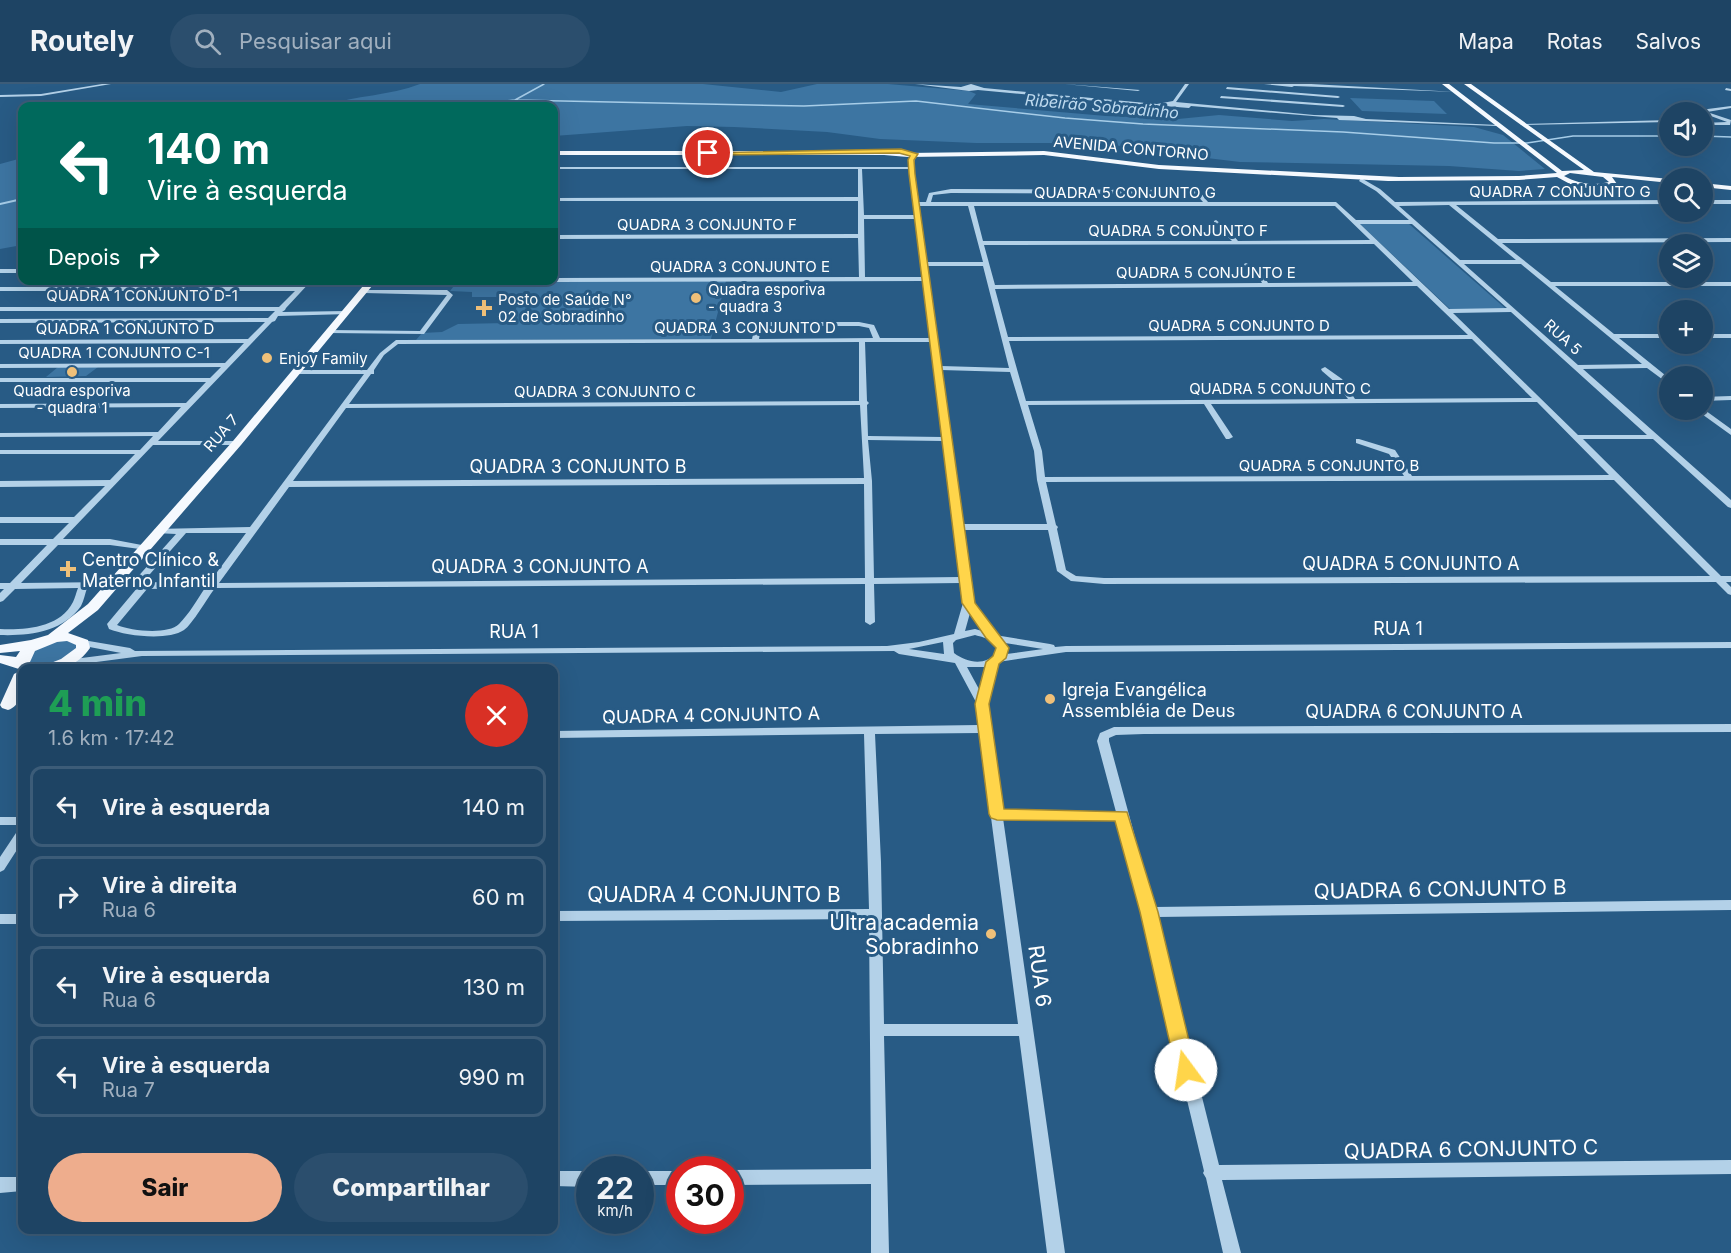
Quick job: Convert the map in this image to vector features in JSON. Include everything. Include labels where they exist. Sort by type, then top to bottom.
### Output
[{"type":"main road","points":[[1467,84],[1548,143],[1594,173],[1611,178],[1614,182],[1643,178]]},
{"type":"main road","points":[[1450,88],[1570,182]]},
{"type":"main road","points":[[558,153],[884,153],[909,156]]},
{"type":"main road","name":"AVENIDA CONTORNO","points":[[909,156],[935,153],[1044,153],[1159,167],[1365,179],[1519,178],[1598,186],[1614,182]]},
{"type":"main road","points":[[1594,173],[1659,180]]},
{"type":"main road","name":"AVENIDA CONTORNO","points":[[1519,178],[1594,173]]},
{"type":"main road","points":[[1713,186],[1731,188]]},
{"type":"main road","name":"RUA 7","points":[[25,664],[24,653],[93,607],[237,442],[369,285]]},
{"type":"main road","name":"RUA 7","points":[[82,642],[93,607]]},
{"type":"main road","points":[[0,649],[69,637],[82,642],[80,653],[60,664]]},
{"type":"main road","points":[[0,659],[18,666]]},
{"type":"main road","points":[[4,710],[18,683]]},
{"type":"main road","points":[[4,710],[18,698]]},
{"type":"street","points":[[0,96],[41,95],[109,84]]},
{"type":"street","points":[[917,84],[980,87],[1161,104],[1359,118],[1494,123]]},
{"type":"street","points":[[936,84],[962,87],[971,85],[1161,104],[1174,102],[1180,105],[1359,118]]},
{"type":"street","points":[[1019,91],[1028,84]]},
{"type":"street","points":[[1066,84],[1138,90]]},
{"type":"street","points":[[1130,100],[1143,84]]},
{"type":"street","points":[[1174,102],[1187,84]]},
{"type":"street","points":[[1266,84],[1440,91],[1450,88]]},
{"type":"street","points":[[1286,84],[1334,88]]},
{"type":"street","points":[[1411,84],[1420,90]]},
{"type":"street","points":[[1216,108],[1228,86],[1338,97]]},
{"type":"street","points":[[1334,88],[1343,106],[1342,116]]},
{"type":"street","points":[[1301,94],[1302,103]]},
{"type":"street","points":[[1221,97],[1343,106]]},
{"type":"street","points":[[1713,109],[1731,107]]},
{"type":"street","points":[[1713,115],[1729,121],[1728,124],[1713,124]]},
{"type":"street","points":[[1522,124],[1659,122]]},
{"type":"street","points":[[558,168],[860,168],[909,156],[968,603],[1003,648],[996,660]]},
{"type":"street","points":[[860,168],[862,280]]},
{"type":"street","name":"RUA 5","points":[[1365,179],[1378,190]]},
{"type":"street","name":"RUA 5","points":[[1365,179],[1731,505]]},
{"type":"street","points":[[928,204],[931,194],[943,191],[1191,192],[1198,193],[1207,204]]},
{"type":"street","points":[[558,200],[861,199]]},
{"type":"street","name":"QUADRA 7 CONJUNTO G","points":[[1393,204],[1659,202]]},
{"type":"street","points":[[1713,202],[1731,202]]},
{"type":"street","points":[[1450,203],[1659,374]]},
{"type":"street","name":"QUADRA 5 CONJUNTO G","points":[[916,204],[1335,204],[1354,222]]},
{"type":"street","points":[[958,527],[1054,527],[1041,480],[1038,452],[1013,370],[971,205]]},
{"type":"street","points":[[861,217],[918,217]]},
{"type":"street","points":[[1216,222],[1235,242]]},
{"type":"street","points":[[1354,222],[1414,222]]},
{"type":"street","points":[[1354,222],[1577,437],[1731,592]]},
{"type":"street","name":"QUADRA 3 CONJUNTO F","points":[[558,237],[861,236]]},
{"type":"street","points":[[1495,241],[1731,240]]},
{"type":"street","name":"QUADRA 5 CONJUNTO F","points":[[981,243],[1375,242]]},
{"type":"street","points":[[1459,262],[1521,262]]},
{"type":"street","points":[[924,264],[986,264]]},
{"type":"street","points":[[1246,265],[1259,272],[1265,279],[1265,285]]},
{"type":"street","points":[[0,271],[18,271]]},
{"type":"street","name":"QUADRA 3 CONJUNTO E","points":[[558,280],[926,279]]},
{"type":"street","name":"QUADRA 5 CONJUNTO E","points":[[992,287],[1419,284]]},
{"type":"street","points":[[1549,284],[1731,284]]},
{"type":"street","points":[[0,599],[305,285]]},
{"type":"street","points":[[0,289],[301,289]]},
{"type":"street","points":[[330,332],[422,333],[450,296],[447,292],[364,291]]},
{"type":"street","name":"QUADRA 1 CONJUNTO D-1","points":[[0,309],[278,314]]},
{"type":"street","points":[[1447,311],[1513,310]]},
{"type":"street","points":[[278,314],[346,313]]},
{"type":"street","name":"QUADRA 1 CONJUNTO D-1","points":[[0,321],[278,314]]},
{"type":"street","points":[[755,340],[758,326],[763,324],[859,324],[872,326],[877,340]]},
{"type":"street","points":[[1612,336],[1659,336]]},
{"type":"street","points":[[1713,336],[1731,336]]},
{"type":"street","name":"QUADRA 5 CONJUNTO D","points":[[1006,339],[1473,337]]},
{"type":"street","points":[[862,340],[864,438],[868,481],[870,622]]},
{"type":"street","name":"QUADRA 3 CONJUNTO D","points":[[144,586],[112,624],[113,627],[133,632],[169,632],[181,628],[389,346],[399,342],[934,340]]},
{"type":"street","name":"QUADRA 1 CONJUNTO D","points":[[0,342],[251,341]]},
{"type":"street","name":"QUADRA 1 CONJUNTO C-1","points":[[0,366],[228,365]]},
{"type":"street","points":[[1576,367],[1649,366]]},
{"type":"street","points":[[938,368],[1013,370]]},
{"type":"street","points":[[1325,369],[1339,381],[1353,401]]},
{"type":"street","points":[[296,372],[371,372]]},
{"type":"street","name":"QUADRA 1 CONJUNTO C-1","points":[[0,380],[213,380]]},
{"type":"street","points":[[1713,399],[1731,398]]},
{"type":"street","name":"QUADRA 5 CONJUNTO C","points":[[1022,403],[1539,400]]},
{"type":"street","points":[[1206,402],[1229,436]]},
{"type":"street","name":"QUADRA 3 CONJUNTO C","points":[[344,406],[865,403]]},
{"type":"street","points":[[0,406],[189,405]]},
{"type":"street","points":[[1713,419],[1731,433]]},
{"type":"street","points":[[0,435],[160,434]]},
{"type":"street","points":[[1577,437],[1655,437]]},
{"type":"street","points":[[864,438],[947,439]]},
{"type":"street","points":[[1359,441],[1392,452],[1410,478]]},
{"type":"street","points":[[153,443],[237,442]]},
{"type":"street","points":[[0,452],[144,452]]},
{"type":"street","name":"QUADRA 5 CONJUNTO B","points":[[1041,480],[1616,477]]},
{"type":"street","name":"QUADRA 3 CONJUNTO B","points":[[287,484],[868,481]]},
{"type":"street","points":[[0,484],[113,483]]},
{"type":"street","points":[[0,520],[78,520]]},
{"type":"street","name":"QUADRA 5 CONJUNTO A","points":[[1054,527],[1065,574],[1081,580],[1731,579]]},
{"type":"street","points":[[158,531],[253,530]]},
{"type":"street","points":[[144,586],[137,583],[183,531]]},
{"type":"street","points":[[0,542],[110,542],[144,548]]},
{"type":"street","name":"QUADRA 3 CONJUNTO A","points":[[144,586],[965,580]]},
{"type":"street","points":[[0,632],[43,630],[60,621],[76,605],[80,589],[85,585]]},
{"type":"street","points":[[0,586],[111,585]]},
{"type":"street","points":[[956,660],[947,648],[955,636],[968,603]]},
{"type":"street","points":[[887,649],[975,632],[1066,649]]},
{"type":"street","points":[[82,642],[142,653]]},
{"type":"street","name":"RUA 1","points":[[1066,649],[1731,645]]},
{"type":"street","points":[[887,649],[976,665],[1066,649]]},
{"type":"street","name":"RUA 1","points":[[142,653],[887,649]]},
{"type":"street","points":[[74,664],[142,653]]},
{"type":"street","name":"RUA 6","points":[[956,660],[982,704],[1056,1253]]},
{"type":"street","name":"RUA 6","points":[[982,704],[996,660]]},
{"type":"street","name":"QUADRA 6 CONJUNTO A","points":[[1121,816],[1103,741],[1107,733],[1144,730],[1731,728]]},
{"type":"street","name":"QUADRA 4 CONJUNTO A","points":[[558,734],[985,729]]},
{"type":"street","points":[[869,731],[874,815],[874,914],[879,1030],[880,1253]]},
{"type":"street","points":[[997,814],[1121,816],[1149,912],[1232,1253]]},
{"type":"street","points":[[0,821],[18,822]]},
{"type":"street","points":[[0,867],[18,839]]},
{"type":"street","name":"QUADRA 6 CONJUNTO B","points":[[1149,912],[1731,905]]},
{"type":"street","name":"QUADRA 4 CONJUNTO B","points":[[558,916],[874,914]]},
{"type":"street","points":[[0,920],[18,919]]},
{"type":"street","points":[[879,1030],[1026,1030]]},
{"type":"street","name":"QUADRA 6 CONJUNTO C","points":[[1211,1173],[1731,1167]]},
{"type":"street","points":[[744,1178],[878,1176]]},
{"type":"street","points":[[558,1179],[576,1179]]},
{"type":"street","points":[[0,1185],[18,1184]]},
{"type":"shaded area","points":[[420,84],[703,84],[781,92],[817,84],[888,84],[969,91],[976,94],[968,104],[1106,116],[1178,119],[1219,115],[1292,121],[1324,119],[1474,127],[1503,135],[1545,169],[1519,171],[1449,166],[1240,162],[1207,158],[1184,150],[1074,143],[976,143],[880,139],[827,132],[734,127],[687,126],[558,136],[558,102],[341,102]]},
{"type":"shaded area","points":[[1350,98],[1434,101],[1447,114],[1362,111]]},
{"type":"shaded area","points":[[18,159],[18,246],[0,249],[0,164]]},
{"type":"shaded area","points":[[1360,224],[1409,224],[1506,309],[1450,309]]},
{"type":"shaded area","points":[[726,281],[711,339],[416,340],[422,333],[442,332],[458,324],[507,323],[523,297],[472,297],[472,292],[450,291],[455,285],[558,285],[558,282]]},
{"type":"shaded area","name":"Quadra esporiva - quadra 1","points":[[58,367],[98,367],[86,376],[46,377]]},
{"type":"shaded area","points":[[67,640],[78,646],[58,662],[31,664],[27,656],[40,645]]},
{"type":"waterway","points":[[515,100],[544,84]]},
{"type":"waterway","name":"Ribeirão Sobradinho","points":[[497,102],[515,100]]},
{"type":"waterway","name":"Ribeirão Sobradinho","points":[[515,100],[804,106],[916,101],[1065,118],[1143,124],[1343,132],[1494,143],[1527,143],[1573,136],[1659,136]]},
{"type":"waterway","name":"Ribeirão Sobradinho","points":[[1713,136],[1731,137]]},
{"type":"waterway","name":"Ribeirão Sobradinho","points":[[0,204],[18,200]]},
{"type":"place","name":"Quadra esporiva - quadra 3","points":[[696,298]]},
{"type":"place","name":"Posto de Saúde N° 02 de Sobradinho","points":[[484,308]]},
{"type":"place","name":"Enjoy Family","points":[[267,358]]},
{"type":"place","name":"Quadra esporiva - quadra 1","points":[[72,372]]},
{"type":"place","name":"Centro Clínico & Materno Infantil","points":[[68,569]]},
{"type":"place","name":"Igreja Evangélica Assembléia de Deus","points":[[1050,699]]},
{"type":"place","name":"Ultra academia Sobradinho","points":[[991,934]]},
{"type":"route","points":[[708,153],[884,153],[901,151],[900,153],[914,154],[911,160],[912,174],[968,603],[991,636],[996,638],[1003,648],[999,658],[993,662],[982,704],[997,814],[1121,816],[1149,912],[1186,1070]]}]
